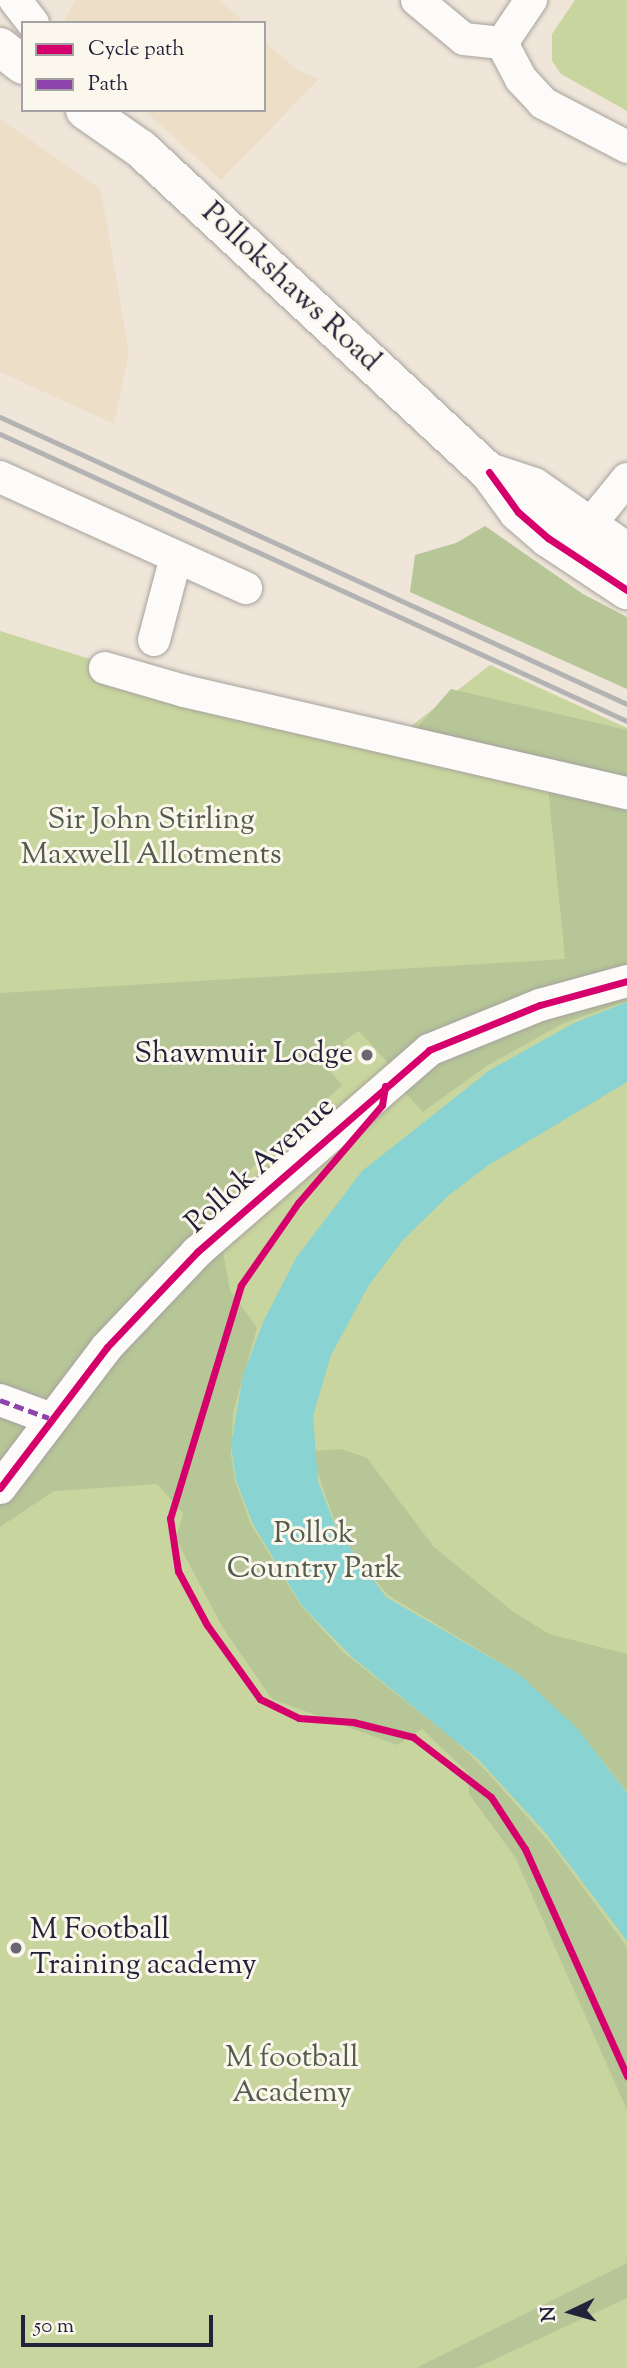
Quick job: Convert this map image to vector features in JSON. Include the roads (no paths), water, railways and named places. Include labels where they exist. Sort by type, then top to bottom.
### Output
[{"type":"main road","points":[[0,47],[21,63]]},
{"type":"main road","points":[[0,69],[21,78]]},
{"type":"main road","name":"Pollokshaws Road","points":[[88,112],[141,149],[489,472],[517,512],[548,538],[627,590]]},
{"type":"main road","name":"Pollokshaws Road","points":[[489,472],[534,488],[627,552]]},
{"type":"street","points":[[15,0],[31,21]]},
{"type":"street","points":[[417,0],[464,39],[502,43]]},
{"type":"street","points":[[502,43],[531,0]]},
{"type":"street","points":[[502,43],[521,79],[543,103],[627,147]]},
{"type":"street","points":[[110,112],[141,149]]},
{"type":"street","points":[[0,477],[246,587]]},
{"type":"street","points":[[588,527],[627,479]]},
{"type":"street","points":[[154,640],[176,557]]},
{"type":"street","points":[[105,668],[184,691],[627,793]]},
{"type":"street","name":"Pollok Avenue","points":[[0,1488],[49,1418],[107,1347],[197,1252],[429,1050],[540,1005],[627,981]]},
{"type":"street","points":[[0,1400],[49,1418]]},
{"type":"water","points":[[627,1002],[627,1082],[487,1166],[448,1196],[403,1240],[369,1285],[331,1355],[313,1416],[318,1481],[336,1528],[386,1597],[519,1674],[577,1728],[627,1793],[627,1941],[544,1831],[479,1760],[352,1657],[302,1606],[253,1524],[236,1480],[231,1446],[243,1375],[264,1320],[296,1258],[362,1171],[490,1070],[574,1023]]},
{"type":"railway","points":[[0,417],[627,704]]},
{"type":"railway","points":[[0,434],[627,721]]},
{"type":"place","name":"Shawmuir Lodge","points":[[367,1055]]},
{"type":"place","name":"M Football Training academy","points":[[16,1948]]},
{"type":"park label","name":"Sir John Stirling Maxwell Allotments","points":[[151,838]]},
{"type":"park label","name":"Pollok Country Park","points":[[314,1552]]},
{"type":"park label","name":"M football Academy","points":[[292,2076]]}]
